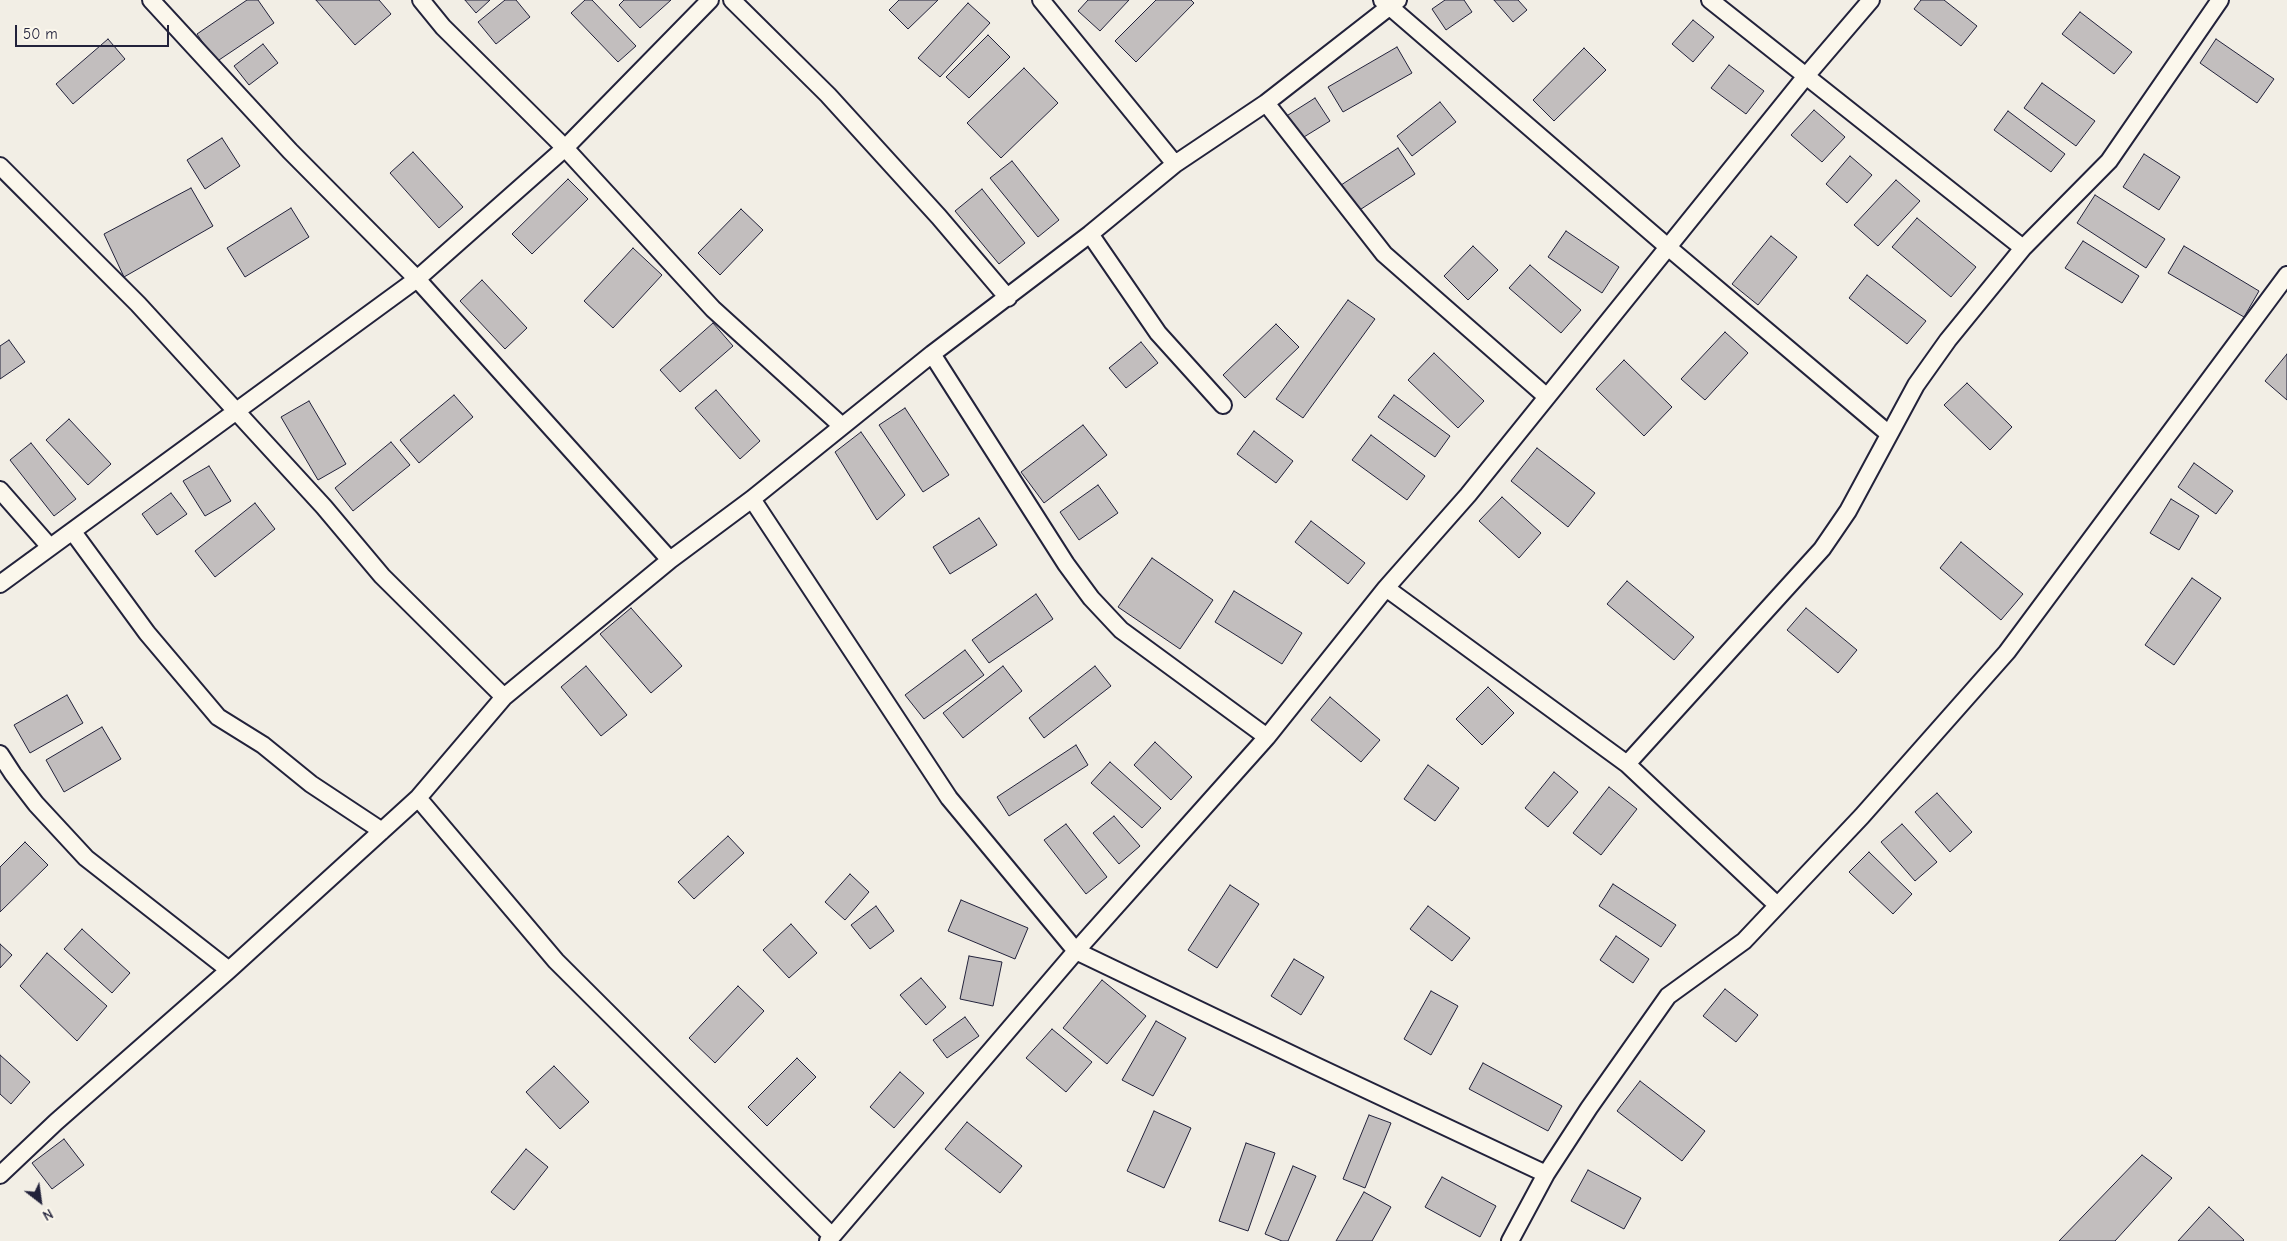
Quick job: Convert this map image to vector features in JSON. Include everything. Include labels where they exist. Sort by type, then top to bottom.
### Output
[{"type":"street","points":[[151,0],[290,151],[417,279],[670,560]]},
{"type":"street","points":[[421,0],[443,27],[565,148],[713,309],[842,426]]},
{"type":"street","points":[[0,584],[417,279],[565,148],[710,0]]},
{"type":"street","points":[[732,0],[828,95],[939,217],[1008,298]]},
{"type":"street","points":[[1041,0],[1175,164]]},
{"type":"street","points":[[1710,0],[2023,248]]},
{"type":"street","points":[[418,798],[556,961],[830,1239],[1076,951],[1267,736],[1386,588],[1468,495],[1806,76],[1871,0]]},
{"type":"street","points":[[1627,764],[1822,549],[1848,511],[1926,370],[2023,248],[2110,161],[2220,0]]},
{"type":"street","points":[[0,1175],[56,1122],[229,970],[418,798],[504,697],[670,560],[752,498],[932,354],[1090,234],[1175,164],[1266,103],[1390,2],[1668,248],[1889,434]]},
{"type":"street","points":[[1266,103],[1384,254],[1547,397]]},
{"type":"street","points":[[0,166],[138,304],[324,507],[382,576],[504,697]]},
{"type":"street","points":[[1090,234],[1158,333],[1223,405]]},
{"type":"street","points":[[1510,1241],[1546,1174],[1589,1108],[1668,996],[1744,940],[1862,816],[2007,652],[2287,275]]},
{"type":"street","points":[[932,354],[1066,564],[1091,598],[1121,630],[1267,736]]},
{"type":"street","points":[[0,490],[50,547]]},
{"type":"street","points":[[752,498],[949,798],[1076,951],[1546,1174]]},
{"type":"street","points":[[73,532],[147,633],[218,717],[263,745],[311,784],[382,831]]},
{"type":"street","points":[[1386,588],[1627,764],[1777,905]]},
{"type":"street","points":[[0,754],[36,804],[86,858],[229,970]]},
{"type":"building","points":[[247,0],[258,0],[274,23],[216,62],[197,34]]},
{"type":"building","points":[[316,0],[379,0],[391,14],[355,45]]},
{"type":"building","points":[[465,0],[490,0],[476,13]]},
{"type":"building","points":[[505,0],[516,0],[530,17],[496,44],[478,22]]},
{"type":"building","points":[[585,0],[592,0],[636,46],[618,62],[571,13]]},
{"type":"building","points":[[624,0],[671,0],[640,28],[619,5]]},
{"type":"building","points":[[899,0],[938,0],[908,29],[889,10]]},
{"type":"building","points":[[1088,0],[1129,0],[1100,31],[1078,11]]},
{"type":"building","points":[[1156,0],[1191,0],[1194,3],[1136,62],[1115,41]]},
{"type":"building","points":[[1445,0],[1464,0],[1472,12],[1446,30],[1432,9]]},
{"type":"building","points":[[1494,0],[1518,0],[1527,10],[1513,22]]},
{"type":"building","points":[[1921,0],[1944,0],[1977,26],[1961,46],[1914,9]]},
{"type":"building","points":[[968,3],[990,23],[940,77],[918,58]]},
{"type":"building","points":[[2080,12],[2132,52],[2114,74],[2062,34]]},
{"type":"building","points":[[1693,20],[1714,37],[1693,62],[1672,44]]},
{"type":"building","points":[[988,35],[1010,57],[969,98],[946,77]]},
{"type":"building","points":[[108,39],[125,59],[73,104],[56,84]]},
{"type":"building","points":[[2216,39],[2274,79],[2257,103],[2200,63]]},
{"type":"building","points":[[263,44],[278,63],[249,85],[234,66]]},
{"type":"building","points":[[1397,47],[1412,73],[1343,112],[1328,87]]},
{"type":"building","points":[[1584,48],[1606,70],[1554,121],[1533,100]]},
{"type":"building","points":[[1729,65],[1764,91],[1746,114],[1711,88]]},
{"type":"building","points":[[1024,68],[1058,103],[1001,158],[967,123]]},
{"type":"building","points":[[2042,83],[2095,121],[2076,146],[2024,108]]},
{"type":"building","points":[[1315,98],[1330,121],[1299,140],[1285,117]]},
{"type":"building","points":[[1440,102],[1456,122],[1412,156],[1397,136]]},
{"type":"building","points":[[1814,110],[1845,137],[1822,162],[1791,135]]},
{"type":"building","points":[[2008,111],[2065,154],[2051,172],[1994,130]]},
{"type":"building","points":[[222,138],[240,166],[205,189],[187,160]]},
{"type":"building","points":[[1398,148],[1415,174],[1355,213],[1338,187]]},
{"type":"building","points":[[413,152],[463,207],[439,228],[390,173]]},
{"type":"building","points":[[2144,154],[2180,177],[2159,210],[2123,187]]},
{"type":"building","points":[[1850,156],[1872,175],[1847,203],[1826,184]]},
{"type":"building","points":[[1012,161],[1059,220],[1038,237],[990,178]]},
{"type":"building","points":[[568,179],[588,199],[532,254],[512,234]]},
{"type":"building","points":[[1896,180],[1920,201],[1878,246],[1854,225]]},
{"type":"building","points":[[191,188],[213,226],[124,277],[104,234]]},
{"type":"building","points":[[982,189],[1025,243],[999,264],[955,211]]},
{"type":"building","points":[[2095,195],[2165,239],[2146,268],[2077,223]]},
{"type":"building","points":[[291,208],[309,237],[245,277],[227,248]]},
{"type":"building","points":[[741,209],[763,230],[720,275],[698,253]]},
{"type":"building","points":[[1917,218],[1976,267],[1951,297],[1892,247]]},
{"type":"building","points":[[1566,231],[1619,267],[1602,293],[1548,257]]},
{"type":"building","points":[[1771,236],[1797,257],[1758,305],[1732,284]]},
{"type":"building","points":[[2083,241],[2139,276],[2122,303],[2065,268]]},
{"type":"building","points":[[1473,246],[1498,270],[1468,300],[1444,276]]},
{"type":"building","points":[[2184,246],[2259,291],[2244,317],[2168,273]]},
{"type":"building","points":[[633,248],[662,275],[613,328],[584,301]]},
{"type":"building","points":[[1530,265],[1581,310],[1561,333],[1509,288]]},
{"type":"building","points":[[1867,275],[1926,321],[1907,344],[1849,298]]},
{"type":"building","points":[[482,280],[527,328],[505,349],[460,301]]},
{"type":"building","points":[[1348,300],[1375,319],[1303,418],[1276,399]]},
{"type":"building","points":[[713,323],[733,346],[680,392],[660,370]]},
{"type":"building","points":[[1276,324],[1299,347],[1245,398],[1223,375]]},
{"type":"building","points":[[1725,332],[1748,353],[1705,400],[1681,379]]},
{"type":"building","points":[[9,340],[25,362],[0,379],[0,346]]},
{"type":"building","points":[[1141,342],[1158,363],[1126,388],[1109,368]]},
{"type":"building","points":[[1434,353],[1484,401],[1458,428],[1408,380]]},
{"type":"building","points":[[2287,354],[2287,400],[2265,381]]},
{"type":"building","points":[[1624,360],[1672,407],[1644,436],[1596,389]]},
{"type":"building","points":[[1967,383],[2012,427],[1990,450],[1944,405]]},
{"type":"building","points":[[716,390],[760,441],[740,459],[695,408]]},
{"type":"building","points":[[454,395],[473,417],[419,463],[400,440]]},
{"type":"building","points":[[1394,395],[1450,436],[1435,457],[1378,417]]},
{"type":"building","points":[[309,401],[346,464],[318,480],[281,417]]},
{"type":"building","points":[[905,408],[949,475],[923,492],[879,425]]},
{"type":"building","points":[[69,419],[111,464],[88,485],[46,440]]},
{"type":"building","points":[[1083,425],[1107,455],[1044,503],[1021,472]]},
{"type":"building","points":[[1254,431],[1293,461],[1276,483],[1237,454]]},
{"type":"building","points":[[861,432],[905,495],[877,520],[835,452]]},
{"type":"building","points":[[1371,435],[1425,476],[1407,500],[1352,460]]},
{"type":"building","points":[[391,442],[410,465],[353,511],[335,488]]},
{"type":"building","points":[[31,443],[76,499],[54,516],[10,460]]},
{"type":"building","points":[[1537,448],[1595,493],[1568,527],[1511,481]]},
{"type":"building","points":[[2194,463],[2233,491],[2216,514],[2178,487]]},
{"type":"building","points":[[209,466],[231,501],[205,516],[183,481]]},
{"type":"building","points":[[1098,485],[1118,513],[1079,540],[1060,512]]},
{"type":"building","points":[[171,493],[187,514],[157,535],[142,514]]},
{"type":"building","points":[[1502,497],[1541,533],[1519,558],[1479,521]]},
{"type":"building","points":[[2171,499],[2199,516],[2179,550],[2150,533]]},
{"type":"building","points":[[255,503],[275,529],[215,577],[195,551]]},
{"type":"building","points":[[979,518],[997,545],[950,574],[933,547]]},
{"type":"building","points":[[1311,521],[1365,563],[1348,584],[1295,542]]},
{"type":"building","points":[[1961,542],[2023,594],[2001,620],[1940,568]]},
{"type":"building","points":[[1152,558],[1213,600],[1180,649],[1118,607]]},
{"type":"building","points":[[2192,578],[2221,598],[2174,665],[2145,645]]},
{"type":"building","points":[[1627,581],[1694,637],[1674,660],[1607,604]]},
{"type":"building","points":[[1234,591],[1302,633],[1282,664],[1215,622]]},
{"type":"building","points":[[1036,594],[1053,619],[989,663],[972,640]]},
{"type":"building","points":[[631,608],[682,666],[651,693],[600,634]]},
{"type":"building","points":[[1806,608],[1857,650],[1838,673],[1787,630]]},
{"type":"building","points":[[965,650],[984,675],[924,719],[905,695]]},
{"type":"building","points":[[586,666],[627,715],[601,736],[561,687]]},
{"type":"building","points":[[1003,666],[1022,691],[963,738],[943,713]]},
{"type":"building","points":[[1095,666],[1111,686],[1044,738],[1029,718]]},
{"type":"building","points":[[1488,687],[1514,713],[1482,745],[1456,719]]},
{"type":"building","points":[[67,695],[83,723],[30,753],[14,725]]},
{"type":"building","points":[[1330,697],[1380,740],[1361,762],[1311,720]]},
{"type":"building","points":[[102,727],[121,759],[64,792],[46,760]]},
{"type":"building","points":[[1155,742],[1192,777],[1171,800],[1134,765]]},
{"type":"building","points":[[1076,745],[1088,765],[1009,816],[997,797]]},
{"type":"building","points":[[1110,762],[1161,808],[1142,828],[1091,783]]},
{"type":"building","points":[[1428,765],[1459,788],[1435,821],[1404,799]]},
{"type":"building","points":[[1554,772],[1578,792],[1548,827],[1525,808]]},
{"type":"building","points":[[1609,787],[1637,809],[1601,855],[1573,833]]},
{"type":"building","points":[[1937,793],[1972,832],[1950,852],[1915,812]]},
{"type":"building","points":[[1114,816],[1140,846],[1119,864],[1093,833]]},
{"type":"building","points":[[1066,824],[1107,877],[1086,894],[1044,840]]},
{"type":"building","points":[[1902,824],[1937,862],[1915,881],[1881,842]]},
{"type":"building","points":[[728,836],[744,853],[694,899],[678,882]]},
{"type":"building","points":[[25,842],[48,865],[0,912],[0,867]]},
{"type":"building","points":[[1869,852],[1912,894],[1893,914],[1849,872]]},
{"type":"building","points":[[850,874],[869,892],[845,920],[825,902]]},
{"type":"building","points":[[1613,884],[1676,925],[1661,947],[1599,906]]},
{"type":"building","points":[[1230,885],[1259,904],[1217,968],[1188,950]]},
{"type":"building","points":[[961,900],[1028,928],[1015,959],[948,931]]},
{"type":"building","points":[[876,906],[894,931],[870,949],[851,925]]},
{"type":"building","points":[[1428,906],[1470,938],[1452,961],[1410,929]]},
{"type":"building","points":[[791,924],[817,953],[789,978],[763,950]]},
{"type":"building","points":[[82,929],[130,973],[112,993],[64,949]]},
{"type":"building","points":[[1616,936],[1649,959],[1633,983],[1600,960]]},
{"type":"building","points":[[0,944],[12,955],[0,968]]},
{"type":"building","points":[[47,953],[107,1006],[77,1041],[20,986]]},
{"type":"building","points":[[969,956],[1002,962],[993,1006],[960,999]]},
{"type":"building","points":[[1294,959],[1324,977],[1301,1015],[1271,996]]},
{"type":"building","points":[[921,978],[946,1007],[926,1025],[900,995]]},
{"type":"building","points":[[1102,980],[1146,1016],[1107,1064],[1063,1028]]},
{"type":"building","points":[[738,986],[764,1011],[715,1063],[689,1038]]},
{"type":"building","points":[[1725,989],[1758,1015],[1736,1042],[1703,1016]]},
{"type":"building","points":[[1431,991],[1458,1006],[1431,1055],[1404,1039]]},
{"type":"building","points":[[965,1017],[979,1036],[947,1058],[933,1040]]},
{"type":"building","points":[[1156,1021],[1186,1038],[1153,1096],[1122,1080]]},
{"type":"building","points":[[1052,1029],[1092,1062],[1066,1092],[1026,1058]]},
{"type":"building","points":[[0,1055],[30,1082],[11,1104],[0,1094]]},
{"type":"building","points":[[797,1058],[816,1077],[767,1126],[748,1107]]},
{"type":"building","points":[[1483,1063],[1562,1106],[1548,1131],[1469,1089]]},
{"type":"building","points":[[554,1066],[589,1102],[560,1129],[526,1092]]},
{"type":"building","points":[[900,1072],[924,1093],[894,1128],[870,1107]]},
{"type":"building","points":[[1640,1081],[1705,1131],[1682,1161],[1617,1111]]},
{"type":"building","points":[[1154,1111],[1191,1128],[1164,1188],[1127,1171]]},
{"type":"building","points":[[1369,1115],[1391,1123],[1365,1188],[1343,1179]]},
{"type":"building","points":[[967,1122],[1022,1166],[1000,1193],[945,1149]]},
{"type":"building","points":[[64,1139],[84,1165],[52,1189],[32,1163]]},
{"type":"building","points":[[1246,1143],[1275,1153],[1248,1231],[1219,1221]]},
{"type":"building","points":[[526,1149],[548,1167],[514,1210],[491,1192]]},
{"type":"building","points":[[2142,1155],[2172,1178],[2115,1241],[2059,1241]]},
{"type":"building","points":[[1293,1166],[1316,1176],[1288,1241],[1282,1241],[1265,1234]]},
{"type":"building","points":[[1588,1170],[1641,1198],[1624,1229],[1571,1201]]},
{"type":"building","points":[[1442,1177],[1496,1206],[1480,1237],[1425,1207]]},
{"type":"building","points":[[1364,1192],[1391,1207],[1372,1241],[1336,1241]]},
{"type":"building","points":[[2209,1207],[2244,1240],[2178,1241]]}]
